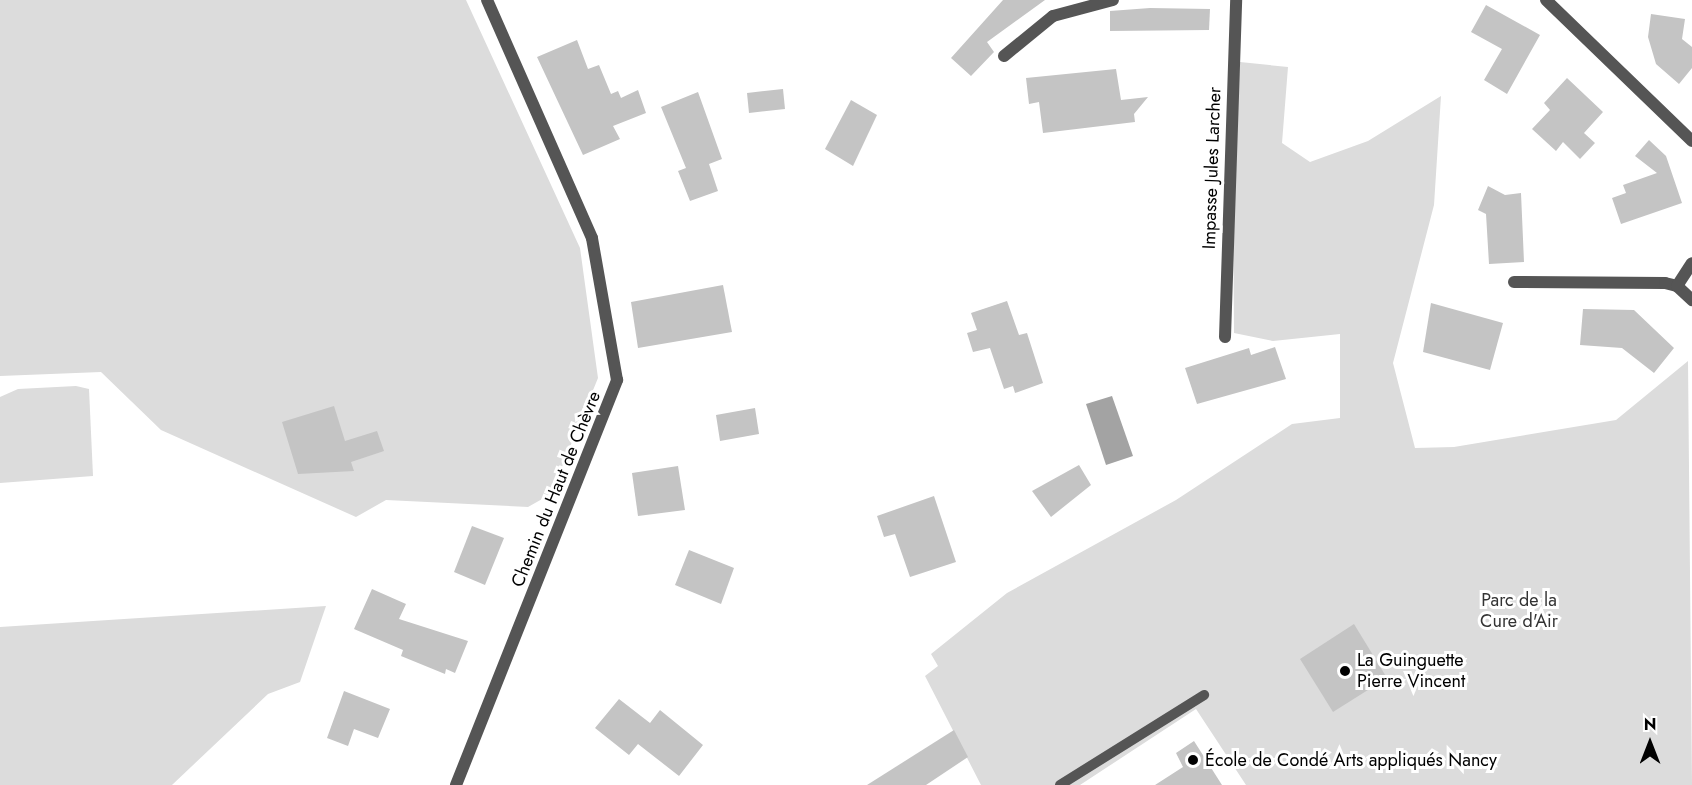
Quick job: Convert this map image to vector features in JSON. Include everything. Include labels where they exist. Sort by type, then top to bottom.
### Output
[{"type":"street","name":"Chemin du Haut de Chèvre","points":[[456,785],[617,380],[592,238],[487,0]]},
{"type":"street","points":[[1004,56],[1053,16],[1113,0]]},
{"type":"street","name":"Impasse Jules Larcher","points":[[1225,337],[1236,0]]},
{"type":"street","points":[[1546,0],[1692,141]]},
{"type":"street","points":[[1677,286],[1692,263]]},
{"type":"street","points":[[1514,282],[1677,286],[1692,300]]},
{"type":"lane","points":[[1060,785],[1204,695]]},
{"type":"green space","points":[[0,0],[466,0],[580,248],[598,378],[551,494],[528,507],[386,500],[356,517],[161,430],[101,372],[0,376]]},
{"type":"green space","name":"Parc de la Cure d'Air","points":[[1240,62],[1288,67],[1282,143],[1310,162],[1368,141],[1441,96],[1434,205],[1393,363],[1415,448],[1454,447],[1616,420],[1688,361],[1692,785],[1246,785],[1196,709],[1080,785],[981,785],[925,676],[938,666],[931,654],[1007,593],[1176,500],[1292,424],[1340,418],[1340,334],[1273,341],[1234,333],[1233,161]]},
{"type":"green space","points":[[76,386],[89,389],[93,476],[0,483],[0,397],[18,389]]},
{"type":"green space","points":[[326,606],[300,682],[268,694],[172,785],[0,785],[0,627]]},
{"type":"shaded area","points":[[1112,396],[1133,456],[1106,465],[1086,404]]},
{"type":"building","points":[[1003,0],[1045,0],[987,42],[994,52],[971,76],[951,58]]},
{"type":"building","points":[[1486,5],[1540,35],[1507,94],[1484,80],[1502,49],[1471,32]]},
{"type":"building","points":[[1150,8],[1210,9],[1209,30],[1110,31],[1110,11]]},
{"type":"building","points":[[1651,14],[1685,19],[1682,39],[1692,47],[1692,68],[1679,84],[1656,64],[1648,37]]},
{"type":"building","points":[[577,40],[588,69],[599,65],[611,94],[618,91],[621,98],[638,90],[646,113],[613,126],[620,139],[583,155],[537,57]]},
{"type":"building","points":[[1116,69],[1121,100],[1148,97],[1134,114],[1135,122],[1043,133],[1039,102],[1029,104],[1026,78]]},
{"type":"building","points":[[1567,78],[1603,112],[1584,133],[1595,143],[1580,159],[1563,142],[1556,151],[1532,129],[1550,110],[1544,103]]},
{"type":"building","points":[[783,89],[785,109],[749,113],[747,93]]},
{"type":"building","points":[[698,92],[722,159],[709,164],[718,191],[690,201],[678,171],[686,168],[661,107]]},
{"type":"building","points":[[851,100],[877,115],[853,166],[825,149]]},
{"type":"building","points":[[1649,140],[1666,156],[1682,203],[1621,224],[1612,198],[1626,193],[1623,185],[1657,173],[1635,156]]},
{"type":"building","points":[[1488,186],[1505,195],[1521,193],[1524,262],[1489,264],[1486,214],[1478,210]]},
{"type":"building","points":[[723,285],[732,332],[638,348],[631,302]]},
{"type":"building","points":[[1007,301],[1019,335],[1027,333],[1043,383],[1015,393],[1013,386],[1004,389],[990,348],[973,352],[967,333],[977,330],[971,313]]},
{"type":"building","points":[[1431,303],[1503,323],[1490,370],[1423,352]]},
{"type":"building","points":[[1583,309],[1634,310],[1674,348],[1654,373],[1622,348],[1580,345]]},
{"type":"building","points":[[1275,347],[1286,379],[1197,404],[1185,368],[1249,348],[1251,355]]},
{"type":"building","points":[[334,406],[345,441],[377,431],[384,451],[351,462],[354,471],[298,474],[282,422]]},
{"type":"building","points":[[755,408],[759,434],[720,441],[716,415]]},
{"type":"building","points":[[1079,465],[1091,485],[1051,517],[1032,491]]},
{"type":"building","points":[[678,466],[685,510],[638,516],[632,473]]},
{"type":"building","points":[[934,496],[956,562],[910,577],[895,534],[884,537],[877,516]]},
{"type":"building","points":[[472,526],[504,538],[485,585],[454,572]]},
{"type":"building","points":[[689,550],[734,568],[721,604],[675,585]]},
{"type":"building","points":[[372,589],[406,604],[399,619],[468,641],[455,673],[446,669],[445,674],[401,656],[403,650],[354,629]]},
{"type":"building","name":"La Guinguette Pierre Vincent","points":[[1354,624],[1387,678],[1333,712],[1300,659]]},
{"type":"building","points":[[344,691],[390,709],[378,738],[354,729],[348,746],[327,738]]},
{"type":"building","points":[[619,699],[650,723],[660,710],[703,745],[679,776],[638,744],[629,755],[595,728]]},
{"type":"building","points":[[954,730],[968,757],[926,785],[867,785]]},
{"type":"building","name":"École de Condé Arts appliqués Nancy","points":[[1194,741],[1222,785],[1155,785],[1183,767],[1176,753]]},
{"type":"place","name":"La Guinguette Pierre Vincent","points":[[1345,671]]},
{"type":"place","name":"École de Condé Arts appliqués Nancy","points":[[1193,760]]}]
